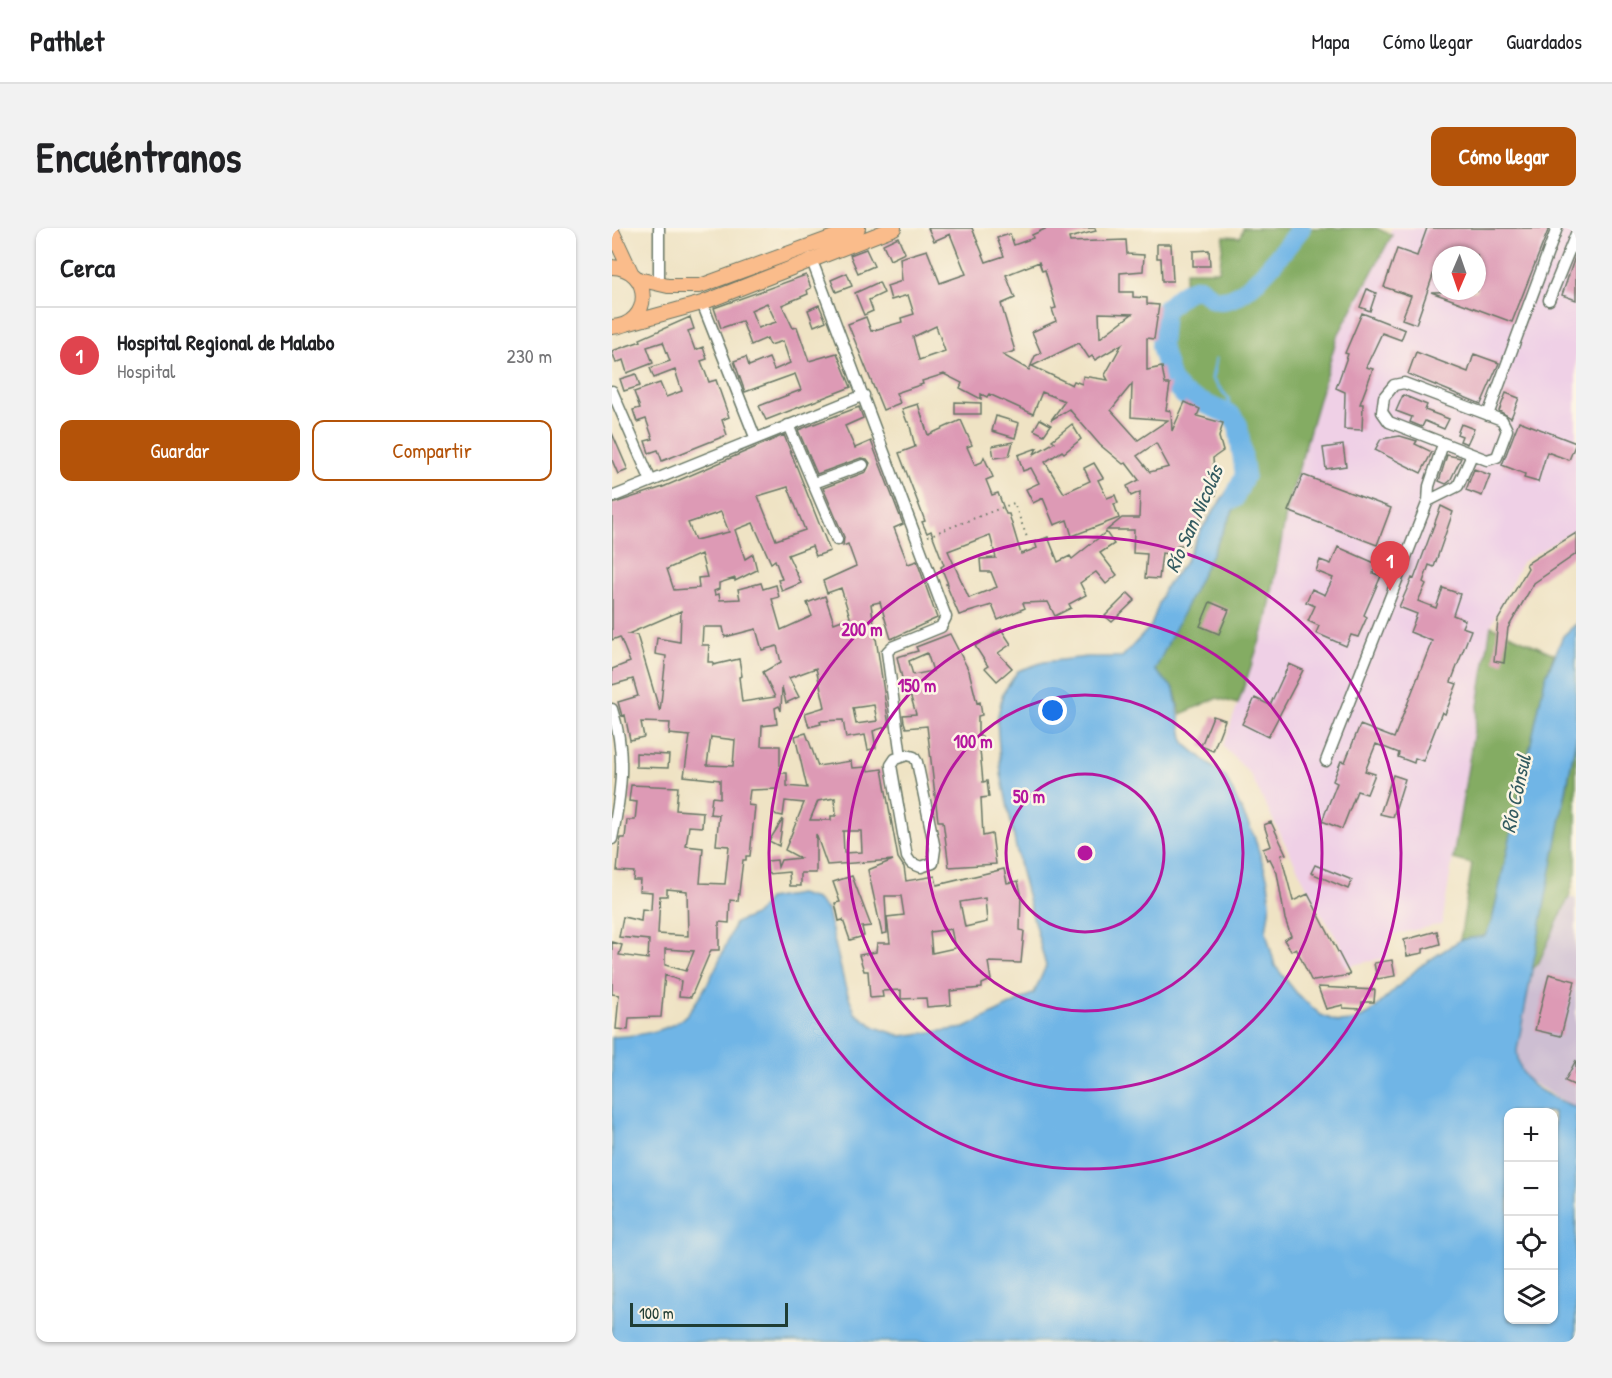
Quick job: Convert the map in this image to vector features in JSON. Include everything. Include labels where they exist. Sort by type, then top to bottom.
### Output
[{"type":"main road","points":[[612,267],[659,285],[687,287],[715,282],[858,228]]},
{"type":"main road","points":[[618,327],[702,303],[811,258],[894,228]]},
{"type":"main road","points":[[612,231],[644,294],[643,304],[638,314],[618,327]]},
{"type":"street","points":[[1488,415],[1557,228]]},
{"type":"street","points":[[659,285],[661,229]]},
{"type":"street","points":[[1550,300],[1576,234]]},
{"type":"street","points":[[811,258],[918,539],[946,620],[941,627],[892,647],[887,652],[901,757]]},
{"type":"street","points":[[702,303],[755,437]]},
{"type":"street","points":[[1404,383],[1488,415],[1506,424],[1507,430],[1502,450],[1492,460],[1472,455],[1389,423],[1382,406],[1390,388],[1404,383]]},
{"type":"street","points":[[612,391],[651,481]]},
{"type":"street","points":[[612,497],[755,437],[864,395]]},
{"type":"street","points":[[788,425],[837,540]]},
{"type":"street","points":[[1326,761],[1428,501],[1429,486],[1443,444]]},
{"type":"street","points":[[1428,501],[1458,486],[1472,455]]},
{"type":"street","points":[[814,483],[863,465]]},
{"type":"street","points":[[612,709],[622,749],[622,771],[612,839]]},
{"type":"street","points":[[901,757],[914,757],[917,762],[935,849],[933,863],[928,866],[916,866],[907,857],[891,765],[901,757]]},
{"type":"path","points":[[918,539],[1014,503],[1028,540]]},
{"type":"shaded area","points":[[1392,228],[1576,228],[1576,529],[1522,562],[1491,626],[1442,924],[1388,936],[1388,957],[1344,967],[1339,942],[1317,907],[1250,774],[1223,746],[1267,620],[1287,509],[1337,337]]},
{"type":"shaded area","points":[[1569,897],[1576,899],[1576,1108],[1525,1079],[1520,1071],[1517,1050],[1530,971],[1538,964]]},
{"type":"green space","points":[[1243,228],[1376,228],[1392,235],[1337,337],[1287,509],[1267,620],[1238,704],[1217,698],[1181,714],[1174,689],[1154,670],[1248,480],[1241,470],[1237,421],[1169,389],[1159,348],[1160,327],[1167,308],[1182,296],[1186,271],[1219,271],[1224,236],[1240,237]]},
{"type":"green space","points":[[1491,626],[1554,654],[1545,679],[1492,921],[1485,936],[1460,940],[1472,864],[1453,859]]},
{"type":"green space","points":[[1576,738],[1576,872],[1569,897],[1538,964],[1530,971],[1528,964],[1566,794]]},
{"type":"water","points":[[1241,470],[1248,480],[1155,670],[1174,689],[1184,743],[1226,778],[1254,836],[1268,880],[1270,904],[1266,932],[1275,966],[1299,996],[1321,1015],[1338,1022],[1354,1021],[1369,1014],[1419,967],[1460,940],[1485,936],[1492,921],[1545,679],[1563,636],[1576,624],[1576,738],[1517,1050],[1523,1073],[1536,1088],[1576,1108],[1576,1342],[612,1342],[612,1037],[652,1032],[680,1020],[695,1004],[708,982],[735,923],[757,914],[768,899],[799,894],[816,899],[827,910],[845,986],[855,1013],[875,1027],[901,1036],[965,1028],[1034,993],[1046,966],[1021,872],[1001,774],[997,720],[1003,693],[1018,671],[1044,662],[1087,657],[1122,657],[1151,626],[1164,589],[1185,562],[1201,530]]},
{"type":"building","points":[[928,228],[972,228],[986,262],[1004,256],[997,238],[1010,234],[1014,245],[1033,238],[1032,235],[1047,228],[1095,228],[1096,231],[1069,238],[1070,242],[1126,240],[1127,254],[1144,255],[1143,271],[1120,273],[1120,292],[1133,292],[1133,297],[1147,298],[1147,304],[1159,305],[1154,339],[1147,338],[1147,370],[1162,367],[1165,384],[1170,384],[1166,410],[1171,411],[1172,431],[1185,402],[1200,409],[1197,416],[1223,423],[1219,437],[1223,451],[1213,458],[1216,495],[1201,496],[1200,522],[1192,522],[1188,545],[1177,545],[1176,555],[1162,553],[1159,579],[1145,578],[1147,554],[1133,553],[1134,530],[1107,530],[1122,518],[1139,518],[1140,492],[1131,496],[1127,486],[1139,480],[1126,463],[1123,464],[1100,445],[1069,409],[1051,420],[1065,401],[1042,392],[1033,414],[989,394],[987,397],[981,394],[981,399],[960,388],[962,383],[944,374],[896,393],[900,403],[883,410],[848,324],[866,317],[871,331],[902,322],[901,318],[914,314],[908,295],[891,300],[887,286],[902,281],[900,258],[927,250],[940,283],[966,274],[950,234],[934,241]],"holes":[[[1039,262],[1042,271],[1045,270],[1056,308],[1052,309],[1056,321],[1032,332],[1041,353],[1035,356],[1029,370],[1003,355],[1015,351],[1001,304],[1015,298],[1006,275]],[[1099,313],[1132,314],[1100,338]],[[936,326],[945,351],[919,360],[913,337]],[[1079,343],[1089,358],[1092,356],[1095,360],[1122,344],[1105,375],[1108,380],[1083,376],[1082,384],[1074,381],[1072,385],[1032,366]],[[1132,384],[1131,417],[1168,420],[1138,440],[1111,410]],[[1156,443],[1169,467],[1150,472],[1137,456]]]},
{"type":"building","points":[[1427,228],[1549,228],[1512,322],[1453,300],[1486,300],[1486,246],[1432,246],[1432,278],[1416,324],[1402,319],[1411,296],[1384,287],[1397,249],[1417,256]]},
{"type":"building","points":[[898,237],[905,253],[890,260],[883,244]]},
{"type":"building","points":[[1157,244],[1171,244],[1173,281],[1162,281],[1161,258],[1157,258]]},
{"type":"building","points":[[866,249],[874,266],[858,273],[850,255]]},
{"type":"building","points":[[1209,250],[1210,266],[1193,266],[1193,251]]},
{"type":"building","points":[[1576,254],[1576,300],[1562,295]]},
{"type":"building","points":[[847,273],[852,286],[836,292],[831,280]]},
{"type":"building","points":[[806,275],[811,288],[807,290],[808,294],[782,305],[793,328],[797,327],[809,361],[837,353],[851,387],[766,420],[759,406],[801,390],[795,374],[745,392],[734,361],[746,357],[749,366],[769,358],[774,370],[790,363],[783,341],[770,345],[767,338],[751,345],[742,321],[721,328],[714,308]],"holes":[[[767,303],[776,322],[758,328],[751,310]]]},
{"type":"building","points":[[879,282],[884,293],[869,300],[873,311],[864,315],[855,293]]},
{"type":"building","points":[[1367,289],[1376,293],[1370,311],[1360,307]]},
{"type":"building","points":[[819,305],[826,321],[814,326],[808,310]]},
{"type":"building","points":[[1362,313],[1405,330],[1401,340],[1382,333],[1366,367],[1373,369],[1360,404],[1363,404],[1362,430],[1344,429],[1345,392],[1336,388],[1348,354],[1345,353]]},
{"type":"building","points":[[690,317],[694,329],[688,331],[695,350],[703,347],[707,359],[701,361],[709,382],[716,380],[729,417],[722,420],[727,435],[662,461],[658,450],[649,453],[645,441],[653,439],[646,419],[637,422],[633,410],[640,408],[634,392],[660,383],[666,397],[682,391],[675,370],[654,378],[650,368],[670,361],[663,342],[647,347],[653,363],[627,373],[623,360],[616,363],[612,351],[641,341],[640,339]]},
{"type":"building","points":[[1416,352],[1468,372],[1474,354],[1499,363],[1481,404],[1408,374]]},
{"type":"building","points":[[636,374],[640,386],[624,391],[620,379]]},
{"type":"building","points":[[1506,393],[1519,398],[1511,418],[1499,411]]},
{"type":"building","points":[[1403,395],[1427,405],[1425,410],[1449,419],[1444,429],[1425,421],[1422,427],[1410,422],[1412,417],[1396,411]]},
{"type":"building","points":[[955,402],[981,403],[981,414],[955,414]]},
{"type":"building","points":[[918,404],[928,435],[961,420],[972,445],[967,447],[975,465],[982,462],[984,457],[993,477],[986,480],[992,495],[998,493],[1006,514],[1009,514],[1021,554],[1037,548],[1035,542],[1048,537],[1058,562],[1070,556],[1072,559],[1106,532],[1114,544],[1100,553],[1117,575],[1106,584],[1096,572],[1080,583],[1086,595],[1069,604],[1071,608],[1055,616],[1048,602],[1023,603],[1025,608],[998,620],[992,605],[959,615],[946,584],[948,584],[941,567],[944,565],[931,531],[927,533],[922,522],[925,521],[899,453],[915,447],[909,422],[902,409]],"holes":[[[990,535],[996,558],[980,559],[981,572],[991,572],[997,587],[969,598],[948,551]]]},
{"type":"building","points":[[859,407],[863,418],[845,426],[855,448],[871,441],[903,524],[894,528],[908,564],[917,561],[937,618],[891,639],[880,602],[871,604],[889,726],[873,731],[876,748],[868,750],[865,735],[846,738],[843,720],[820,721],[821,724],[809,727],[805,713],[825,707],[816,668],[789,678],[799,697],[786,703],[782,687],[781,711],[779,706],[775,708],[777,724],[762,726],[761,746],[780,746],[780,773],[787,773],[787,786],[807,788],[795,736],[806,733],[818,766],[851,761],[852,768],[867,767],[868,771],[882,769],[898,858],[904,867],[906,881],[935,876],[937,885],[1004,869],[1007,883],[1018,881],[1021,893],[1020,930],[1024,931],[1021,963],[988,962],[991,980],[982,984],[982,988],[950,991],[951,1005],[927,1007],[926,998],[901,999],[901,990],[882,991],[883,997],[870,998],[868,971],[864,971],[859,955],[876,952],[877,943],[890,943],[887,917],[904,915],[901,896],[885,896],[887,933],[882,934],[868,870],[893,860],[827,865],[816,834],[816,873],[801,873],[801,886],[790,886],[789,872],[768,874],[767,861],[777,860],[778,867],[781,860],[800,858],[785,850],[804,803],[785,801],[783,816],[773,814],[777,789],[750,790],[748,805],[755,806],[750,856],[746,856],[746,860],[743,860],[738,901],[730,900],[729,923],[719,922],[719,950],[711,950],[691,997],[679,996],[681,981],[665,975],[661,1017],[629,1018],[628,1030],[616,1029],[619,995],[612,994],[612,942],[622,945],[619,955],[648,959],[649,940],[619,937],[623,917],[641,921],[642,909],[651,910],[652,892],[639,891],[640,880],[633,880],[634,872],[617,871],[620,838],[625,838],[627,820],[635,820],[637,802],[629,801],[631,785],[678,787],[676,810],[703,812],[702,827],[689,826],[686,846],[703,848],[700,883],[725,884],[729,846],[716,845],[719,815],[710,814],[712,797],[720,798],[720,780],[684,776],[690,736],[669,734],[670,723],[641,722],[644,737],[630,740],[625,715],[622,716],[618,702],[638,696],[633,679],[612,685],[612,669],[630,662],[620,637],[612,640],[612,504],[663,487],[784,435],[830,551],[816,556],[812,546],[788,555],[801,583],[782,591],[778,580],[782,579],[775,560],[771,563],[753,523],[735,530],[745,559],[753,554],[757,570],[735,581],[735,578],[719,583],[719,589],[714,591],[715,595],[719,594],[720,600],[740,599],[738,589],[761,583],[763,589],[776,585],[779,597],[772,599],[781,630],[812,616],[807,603],[825,596],[834,623],[850,617],[841,588],[827,593],[823,581],[856,566],[848,544],[843,546],[844,537],[823,488],[866,472],[870,463],[867,459],[861,458],[817,474],[798,430]],"holes":[[[788,487],[805,530],[776,540],[758,496]],[[721,512],[729,532],[695,540],[688,523]],[[701,554],[707,577],[698,578],[699,588],[674,590],[667,569]],[[681,611],[680,642],[657,638],[655,654],[666,656],[660,712],[637,635],[628,634]],[[703,627],[723,627],[725,637],[756,629],[762,650],[777,646],[781,662],[763,672],[775,697],[742,702],[739,677],[742,676],[739,659],[713,665],[713,662],[708,662],[709,645],[702,645]],[[874,705],[877,721],[856,724],[853,708]],[[711,737],[735,740],[733,766],[707,765]],[[835,798],[836,816],[831,816],[831,820],[810,820],[818,801]],[[843,831],[861,831],[862,852],[844,853]],[[667,889],[687,891],[688,936],[658,934],[660,896],[667,896]],[[985,898],[987,922],[965,927],[960,902]],[[951,929],[955,948],[932,953],[930,932]],[[665,949],[694,951],[686,971],[665,965]]]},
{"type":"building","points":[[996,416],[1019,423],[1015,438],[992,431]]},
{"type":"building","points":[[1040,419],[1051,425],[1044,435],[1034,430]]},
{"type":"building","points":[[1519,421],[1576,443],[1569,460],[1547,452],[1538,482],[1524,478],[1525,474],[1502,465]]},
{"type":"building","points":[[1072,424],[1081,439],[1064,453],[1062,451],[1045,462],[1064,493],[1090,481],[1084,468],[1094,463],[1103,478],[1098,480],[1107,498],[1115,495],[1118,503],[1114,504],[1119,518],[1072,536],[1067,520],[1054,525],[1043,498],[1033,503],[1026,489],[1039,483],[1031,468],[1023,471],[1018,455],[1037,448],[1034,454],[1055,442],[1052,440]]},
{"type":"building","points":[[1461,424],[1474,429],[1467,444],[1460,441],[1462,436],[1457,434]]},
{"type":"building","points":[[612,433],[628,470],[618,474],[612,460]]},
{"type":"building","points":[[1400,436],[1417,441],[1415,444],[1432,452],[1421,473],[1375,450],[1381,439]]},
{"type":"building","points":[[1013,442],[1009,456],[994,458],[992,446]]},
{"type":"building","points":[[1343,445],[1346,466],[1326,469],[1323,448]]},
{"type":"building","points":[[1447,455],[1461,458],[1450,481],[1446,484],[1439,481]]},
{"type":"building","points":[[1474,469],[1490,475],[1482,496],[1466,490]]},
{"type":"building","points":[[1303,475],[1391,508],[1377,545],[1288,511]]},
{"type":"building","points":[[1441,506],[1453,512],[1434,567],[1429,565],[1423,582],[1426,584],[1418,601],[1436,608],[1443,588],[1460,594],[1453,615],[1465,620],[1462,627],[1471,630],[1451,682],[1457,684],[1445,714],[1442,712],[1423,761],[1415,758],[1414,763],[1398,757],[1399,753],[1376,744],[1365,771],[1375,774],[1367,794],[1357,791],[1342,829],[1322,821],[1337,783],[1333,781],[1341,761],[1345,762],[1360,725],[1394,738],[1432,641],[1410,632],[1417,614],[1399,607],[1412,578],[1414,579]]},
{"type":"building","points":[[1576,533],[1576,554],[1534,583],[1508,628],[1504,663],[1494,661],[1498,620],[1528,568],[1526,564]]},
{"type":"building","points":[[1338,547],[1377,564],[1373,573],[1381,576],[1364,615],[1367,617],[1358,637],[1351,635],[1346,646],[1316,633],[1319,626],[1308,621],[1315,606],[1306,602],[1312,589],[1325,595],[1333,578],[1316,571],[1320,560],[1331,564]]},
{"type":"building","points":[[1128,593],[1135,600],[1112,622],[1105,616]]},
{"type":"building","points":[[1210,602],[1229,610],[1219,634],[1200,626]]},
{"type":"building","points":[[1001,629],[1011,644],[998,653],[1012,668],[997,681],[985,668],[988,666],[975,646]]},
{"type":"building","points":[[950,634],[969,671],[977,703],[980,702],[982,715],[978,716],[978,736],[982,736],[983,750],[980,750],[983,782],[987,781],[989,797],[981,798],[983,836],[992,834],[996,864],[949,867],[943,821],[938,821],[927,726],[906,728],[904,722],[903,715],[916,714],[910,694],[906,695],[897,657],[918,651],[916,647]],"holes":[[[927,653],[933,671],[913,675],[909,661]]]},
{"type":"building","points":[[1289,664],[1303,670],[1268,737],[1242,724],[1255,698],[1270,705]]},
{"type":"building","points":[[1213,716],[1225,720],[1213,751],[1201,746]]},
{"type":"building","points":[[636,753],[669,755],[668,768],[636,767]]},
{"type":"building","points":[[1393,775],[1405,779],[1393,817],[1380,814]]},
{"type":"building","points":[[783,819],[779,846],[769,841]]},
{"type":"building","points":[[1271,822],[1286,854],[1281,855],[1293,901],[1308,894],[1350,975],[1311,980],[1296,948],[1291,951],[1284,940],[1291,936],[1285,919],[1277,873],[1270,859],[1267,860],[1263,849],[1271,846],[1264,825]]},
{"type":"building","points":[[1315,865],[1352,880],[1348,889],[1311,873]]},
{"type":"building","points":[[852,876],[871,926],[862,927],[864,936],[850,940],[843,920],[839,921],[835,903],[840,902],[833,882]]},
{"type":"building","points":[[1437,931],[1440,944],[1423,949],[1423,953],[1407,956],[1404,940]]},
{"type":"building","points":[[1392,960],[1395,976],[1377,979],[1374,963]]},
{"type":"building","points":[[1549,974],[1575,981],[1561,1036],[1535,1030]]},
{"type":"building","points":[[1318,987],[1375,990],[1374,1002],[1362,1002],[1361,1009],[1343,1008],[1343,1005],[1326,1009]]},
{"type":"building","points":[[1576,1060],[1576,1086],[1565,1081]]},
{"type":"waterway","name":"Río San Nicolás","points":[[1234,499],[1245,475],[1238,425],[1231,415],[1184,395],[1171,381],[1161,346],[1164,311],[1180,296],[1194,289],[1199,288],[1214,299],[1226,300],[1238,295],[1263,274],[1301,228]]},
{"type":"waterway","points":[[1216,359],[1212,379],[1228,398],[1231,415]]},
{"type":"place","name":"Hospital Regional de Malabo","points":[[1390,591]]},
{"type":"water label","name":"Río Cónsul","points":[[1516,794]]}]
